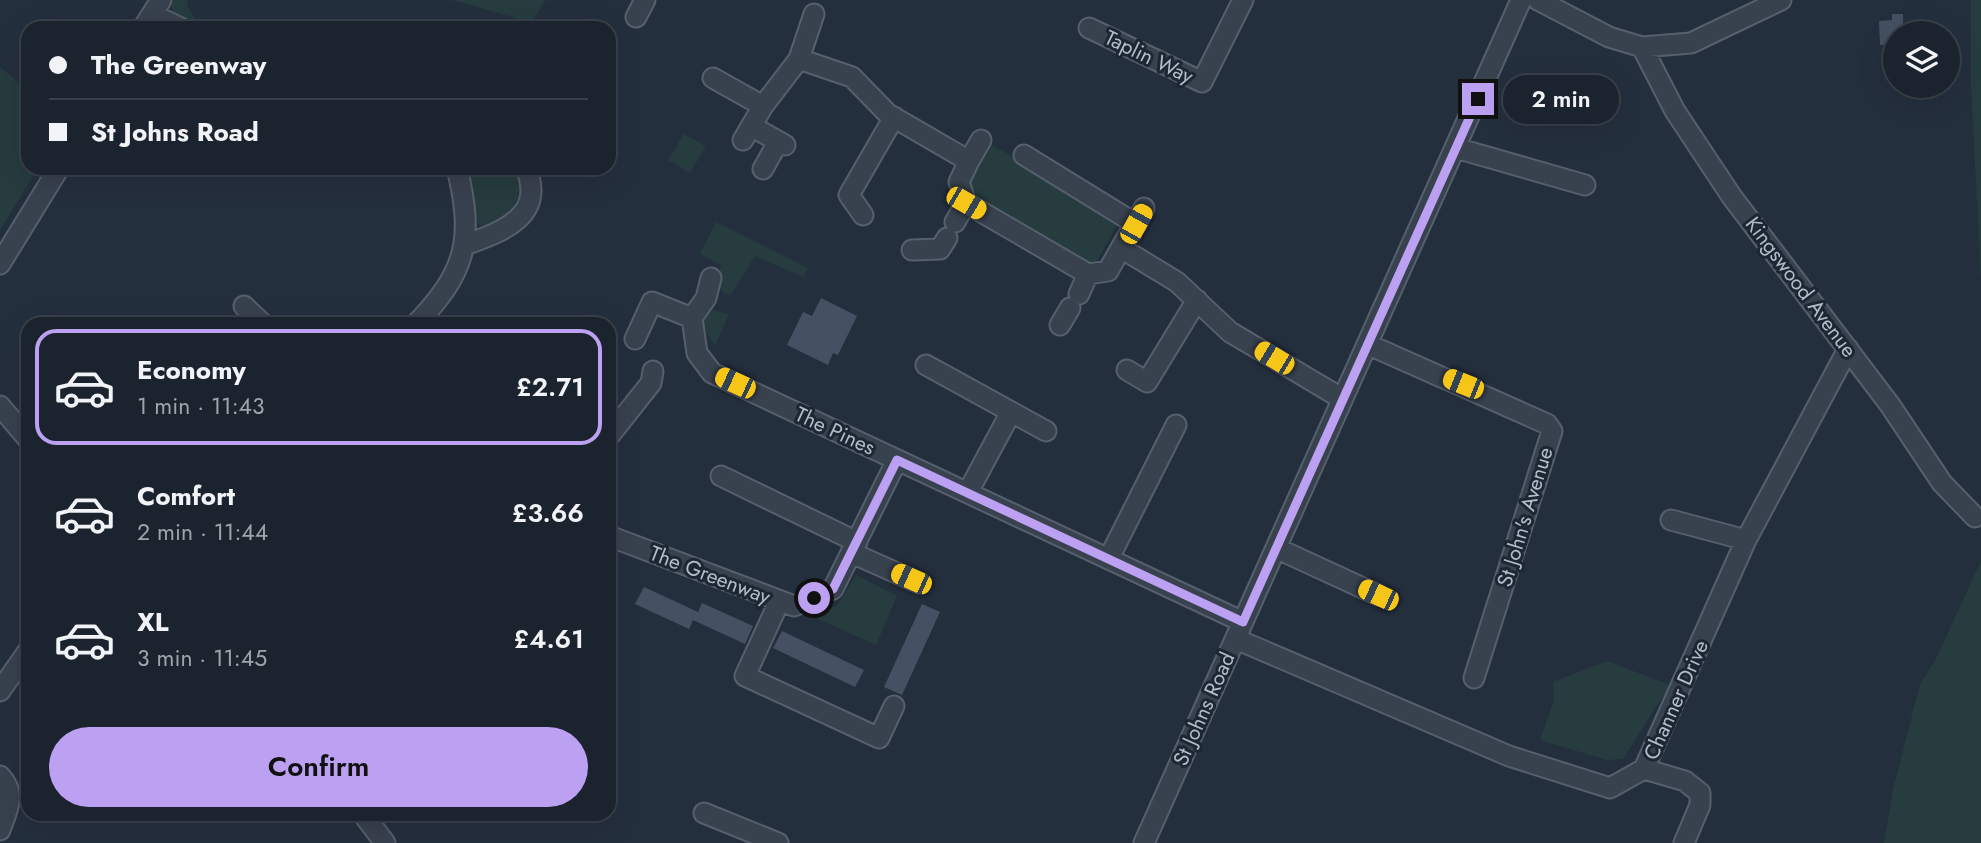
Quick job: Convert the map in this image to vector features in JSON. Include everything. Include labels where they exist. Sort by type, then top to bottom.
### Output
[{"type":"street","name":"Taplin Way","points":[[1089,28],[1202,82],[1242,0]]},
{"type":"street","name":"St Johns Road","points":[[1144,843],[1521,0]]},
{"type":"street","points":[[1538,0],[1609,37],[1642,47],[1691,43],[1781,0]]},
{"type":"street","points":[[763,169],[781,144],[747,133],[799,59],[814,14]]},
{"type":"street","name":"Kingswood Avenue","points":[[1642,47],[1654,74],[1701,153],[1849,349],[1942,483],[1975,517]]},
{"type":"street","points":[[799,59],[852,77],[894,117],[969,161]]},
{"type":"street","points":[[713,78],[764,106]]},
{"type":"street","points":[[863,215],[849,195],[894,117]]},
{"type":"street","points":[[981,140],[959,182],[966,203],[1088,274],[1108,271],[1140,216],[1024,155]]},
{"type":"street","points":[[1456,148],[1585,185]]},
{"type":"street","points":[[0,264],[55,175]]},
{"type":"street","points":[[423,317],[443,296],[465,245],[467,212],[459,175]]},
{"type":"street","points":[[465,245],[506,230],[524,213],[532,184],[529,175]]},
{"type":"street","points":[[912,250],[940,249],[966,203]]},
{"type":"street","points":[[1121,248],[1177,282],[1230,332],[1341,398]]},
{"type":"street","points":[[1070,309],[1088,274]]},
{"type":"street","points":[[635,339],[652,302],[692,318],[706,298],[711,278]]},
{"type":"street","points":[[1128,370],[1147,383],[1197,299]]},
{"type":"street","points":[[244,306],[256,317]]},
{"type":"street","name":"The Pines","points":[[692,318],[697,353],[712,373],[1109,558],[1240,630]]},
{"type":"street","name":"St John's Avenue","points":[[1367,344],[1463,384],[1547,424],[1552,431],[1474,678]]},
{"type":"street","name":"Channer Drive","points":[[1240,630],[1509,755],[1610,788],[1644,769],[1746,540],[1849,349]]},
{"type":"street","points":[[926,365],[1046,431]]},
{"type":"street","points":[[616,427],[651,383],[653,371]]},
{"type":"street","points":[[0,406],[21,431]]},
{"type":"street","points":[[968,492],[1011,412]]},
{"type":"street","points":[[1109,558],[1176,425]]},
{"type":"street","name":"The Greenway","points":[[616,539],[794,606],[833,589],[897,460]]},
{"type":"street","points":[[721,477],[919,583]]},
{"type":"street","points":[[1671,520],[1746,540]]},
{"type":"street","points":[[1276,548],[1378,595]]},
{"type":"street","points":[[779,602],[745,676],[879,738],[894,706]]},
{"type":"street","points":[[0,691],[21,661]]},
{"type":"street","points":[[1644,769],[1685,781],[1700,793],[1700,805],[1684,843]]},
{"type":"street","points":[[0,776],[7,783],[11,798],[0,830]]},
{"type":"street","points":[[704,813],[778,843]]},
{"type":"street","points":[[368,821],[385,843]]},
{"type":"green space","points":[[174,0],[187,0],[196,21],[182,21],[171,6]]},
{"type":"green space","points":[[453,0],[545,0],[533,21]]},
{"type":"green space","points":[[1971,0],[1981,0],[1981,282],[1971,85]]},
{"type":"green space","points":[[0,67],[21,84],[21,175],[34,175],[0,230]]},
{"type":"green space","points":[[684,134],[706,146],[690,173],[668,160]]},
{"type":"green space","points":[[985,145],[992,145],[1121,218],[1097,261],[1091,265],[974,197],[968,178]]},
{"type":"green space","points":[[463,175],[522,175],[523,179],[513,213],[487,229],[478,224]]},
{"type":"green space","points":[[716,222],[808,268],[803,277],[755,256],[731,295],[723,293],[718,284],[721,265],[700,254]]},
{"type":"green space","points":[[710,309],[729,314],[715,346],[699,321],[704,312]]},
{"type":"green space","points":[[1981,561],[1981,843],[1884,843],[1892,794],[1920,684],[1935,661]]},
{"type":"green space","points":[[856,575],[897,596],[876,645],[814,617],[838,605]]},
{"type":"green space","points":[[1607,661],[1670,685],[1623,759],[1607,760],[1540,740],[1554,700],[1553,682]]},
{"type":"building","points":[[1892,14],[1903,14],[1903,21],[1883,21],[1883,45],[1880,45],[1879,21],[1892,20]]},
{"type":"building","points":[[821,298],[857,316],[838,355],[833,353],[828,365],[787,345],[803,312],[812,316]]},
{"type":"building","points":[[644,587],[698,612],[702,603],[753,626],[745,644],[693,620],[689,629],[635,604]]},
{"type":"building","points":[[922,604],[940,612],[902,695],[884,687]]},
{"type":"building","points":[[782,631],[864,670],[855,687],[773,648]]},
{"type":"route","points":[[814,598],[833,589],[897,460],[1243,622],[1341,398],[1478,99]]}]
